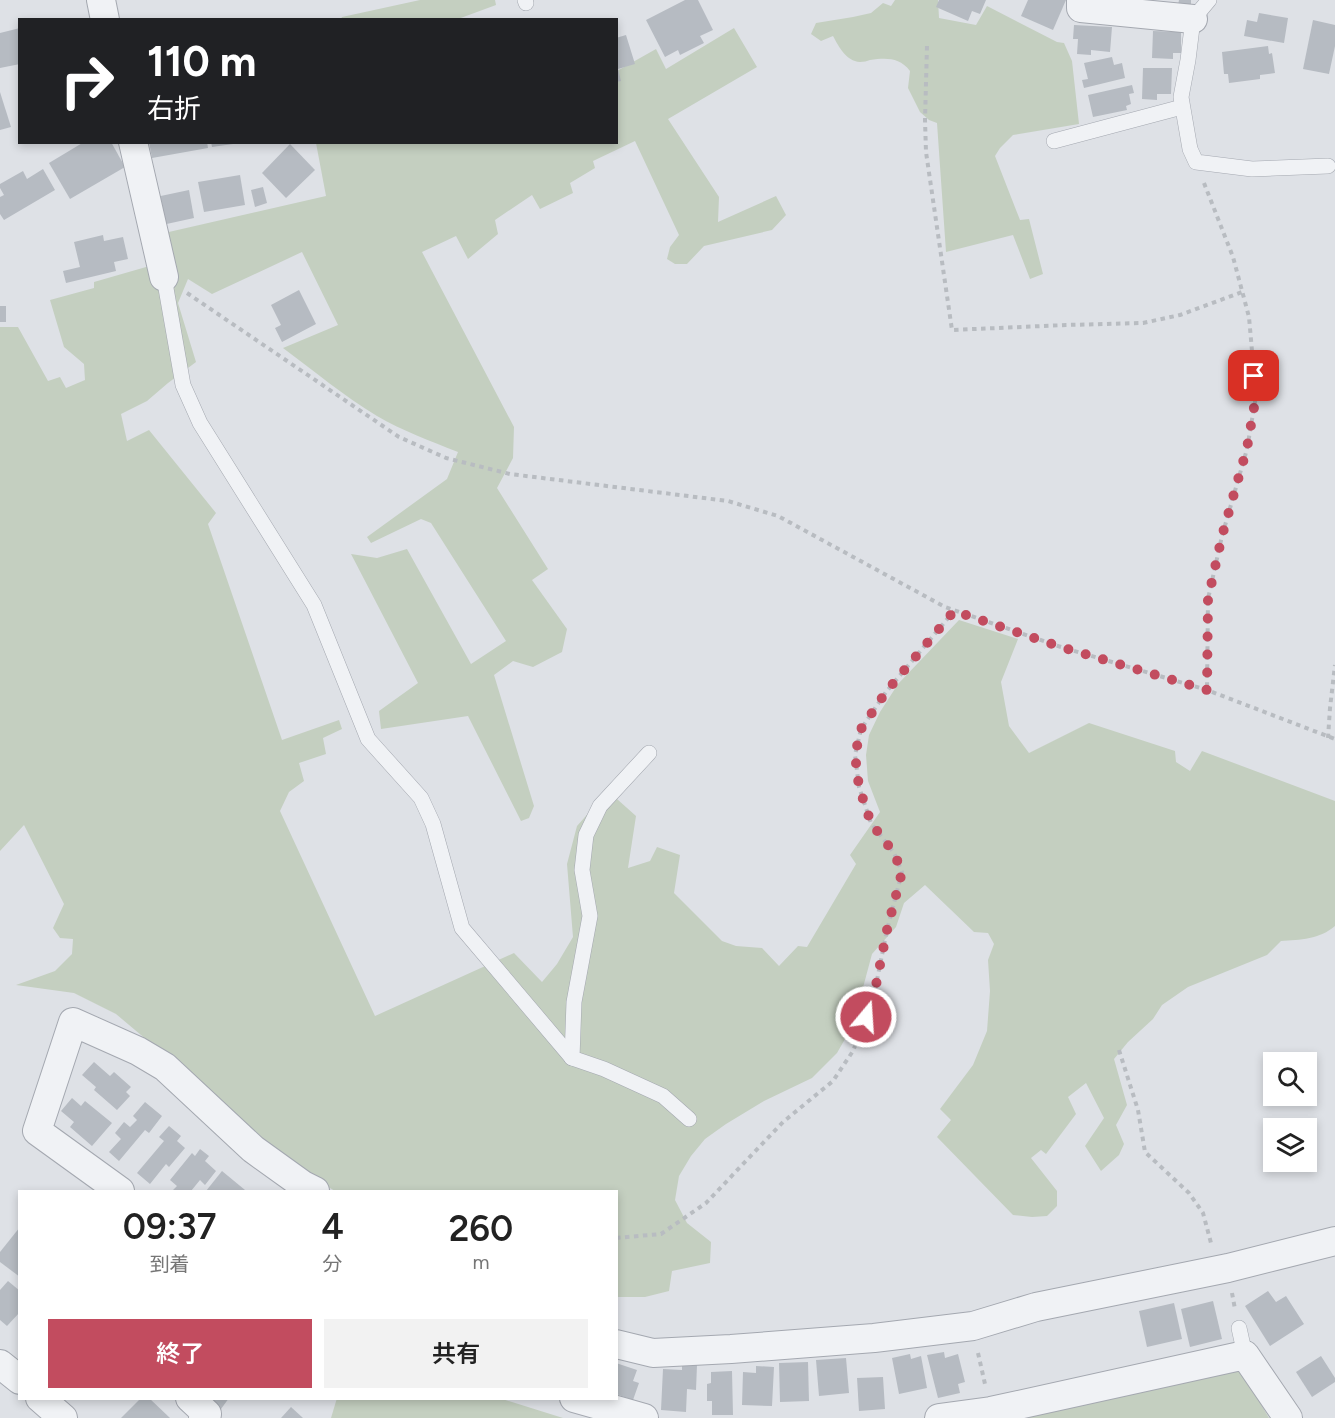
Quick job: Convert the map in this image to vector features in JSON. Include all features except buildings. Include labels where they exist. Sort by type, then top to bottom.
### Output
[{"type":"street","points":[[101,0],[105,18]]},
{"type":"street","points":[[1081,0],[1081,8],[1201,10]]},
{"type":"street","points":[[133,144],[164,277]]},
{"type":"street","points":[[115,1190],[37,1131],[73,1022],[165,1067],[253,1149],[313,1190]]},
{"type":"street","points":[[618,1344],[653,1353],[874,1338],[973,1326],[1035,1307],[1225,1271],[1335,1241]]},
{"type":"street","points":[[939,1418],[991,1411],[1242,1341],[1288,1418]]},
{"type":"street","points":[[0,1364],[18,1378]]},
{"type":"street","points":[[42,1400],[63,1418]]},
{"type":"street","points":[[192,1400],[207,1414],[203,1418]]},
{"type":"street","points":[[581,1400],[644,1418]]},
{"type":"lane","points":[[1201,10],[1181,97],[1190,149],[1196,162],[1252,169],[1328,166]]},
{"type":"lane","points":[[1054,141],[1182,107]]},
{"type":"lane","points":[[164,277],[183,385],[200,423],[314,605],[368,739],[421,798],[433,824],[462,928],[572,1058],[663,1096],[689,1119]]},
{"type":"lane","points":[[572,1058],[574,1002],[590,916],[582,870],[585,835],[600,806],[649,753]]},
{"type":"path","points":[[927,46],[926,152],[952,330],[1143,323],[1180,315],[1242,292]]},
{"type":"path","points":[[1196,162],[1233,257],[1242,292],[1248,316],[1256,396],[1247,448],[1222,536],[1208,599],[1207,690]]},
{"type":"path","points":[[164,277],[399,437],[446,458],[510,474],[728,501],[778,516],[954,611],[1061,647],[1207,690],[1335,740]]},
{"type":"path","points":[[618,1238],[661,1234],[706,1203],[783,1122],[833,1081],[853,1051],[873,1000],[887,930],[902,872],[894,853],[871,823],[859,787],[855,755],[861,729],[886,692],[954,611]]},
{"type":"path","points":[[1328,738],[1335,665]]},
{"type":"path","points":[[1119,1050],[1138,1110],[1145,1152],[1189,1193],[1203,1213],[1225,1271],[1242,1341]]},
{"type":"path","points":[[973,1326],[991,1411]]},
{"type":"green space","points":[[420,0],[495,0],[496,5],[461,18],[342,17]]},
{"type":"green space","points":[[895,0],[938,0],[939,18],[976,25],[987,6],[1057,42],[1064,43],[1072,61],[1079,124],[1013,135],[995,156],[1020,220],[1029,219],[1043,274],[1030,279],[1013,235],[946,252],[937,123],[929,120],[920,112],[908,88],[910,71],[901,63],[887,59],[855,61],[844,53],[833,36],[821,41],[811,34],[816,23],[871,13],[883,3],[891,6]]},
{"type":"green space","points":[[734,28],[757,67],[668,119],[719,197],[718,222],[776,196],[786,215],[772,230],[704,246],[687,264],[675,264],[667,259],[670,247],[679,235],[635,141],[593,161],[595,168],[570,183],[573,193],[540,209],[532,195],[495,220],[498,234],[468,259],[456,236],[422,252],[514,427],[513,458],[497,488],[548,569],[532,580],[567,629],[562,652],[533,667],[513,661],[494,675],[534,806],[529,818],[521,821],[468,716],[381,729],[379,711],[418,683],[351,554],[377,558],[407,549],[471,664],[506,641],[431,523],[421,519],[371,543],[367,537],[447,479],[458,452],[377,416],[283,348],[338,325],[302,252],[212,294],[188,279],[178,303],[196,362],[147,401],[121,414],[127,441],[149,430],[216,513],[208,524],[282,740],[339,720],[342,729],[323,738],[326,754],[299,763],[304,781],[289,792],[280,811],[375,1016],[514,953],[542,982],[557,964],[573,937],[567,864],[577,826],[608,791],[636,816],[628,868],[650,861],[657,847],[680,855],[674,893],[722,941],[736,946],[762,948],[779,966],[798,946],[807,947],[856,864],[850,855],[880,812],[868,781],[866,755],[869,735],[880,712],[898,684],[959,620],[1018,639],[1001,682],[1009,726],[1029,753],[1089,723],[1175,751],[1176,762],[1190,771],[1202,751],[1335,801],[1335,926],[1316,936],[1281,941],[1267,955],[1188,987],[1162,1005],[1153,1019],[1128,1042],[1114,1059],[1127,1105],[1116,1125],[1124,1144],[1119,1155],[1101,1171],[1085,1146],[1104,1118],[1086,1083],[1068,1097],[1076,1114],[1046,1154],[1041,1150],[1031,1158],[1057,1191],[1057,1206],[1047,1216],[1032,1217],[1013,1215],[937,1137],[951,1120],[940,1109],[973,1065],[987,1031],[990,991],[988,960],[994,944],[988,933],[974,932],[925,885],[904,903],[896,927],[872,954],[853,1025],[837,1053],[812,1078],[764,1101],[705,1139],[679,1176],[675,1200],[687,1223],[711,1242],[710,1263],[672,1271],[669,1291],[645,1297],[618,1297],[618,1190],[333,1190],[269,1152],[173,1062],[116,1014],[74,993],[16,985],[55,971],[72,954],[73,939],[60,938],[53,928],[64,904],[24,825],[0,851],[0,327],[18,327],[48,381],[60,377],[66,388],[85,380],[84,364],[64,347],[50,300],[94,288],[94,282],[153,265],[147,237],[326,196],[316,144],[618,144],[618,70],[656,49],[666,69]]},
{"type":"green space","points":[[1241,1370],[1269,1418],[1020,1418]]},
{"type":"green space","points":[[336,1400],[505,1400],[563,1418],[331,1418]]},
{"type":"route","points":[[866,1017],[873,1000],[887,930],[902,872],[894,853],[871,823],[859,787],[855,755],[861,729],[886,692],[954,611],[1061,647],[1207,690],[1208,599],[1222,536],[1247,448],[1256,396],[1254,376]]}]
